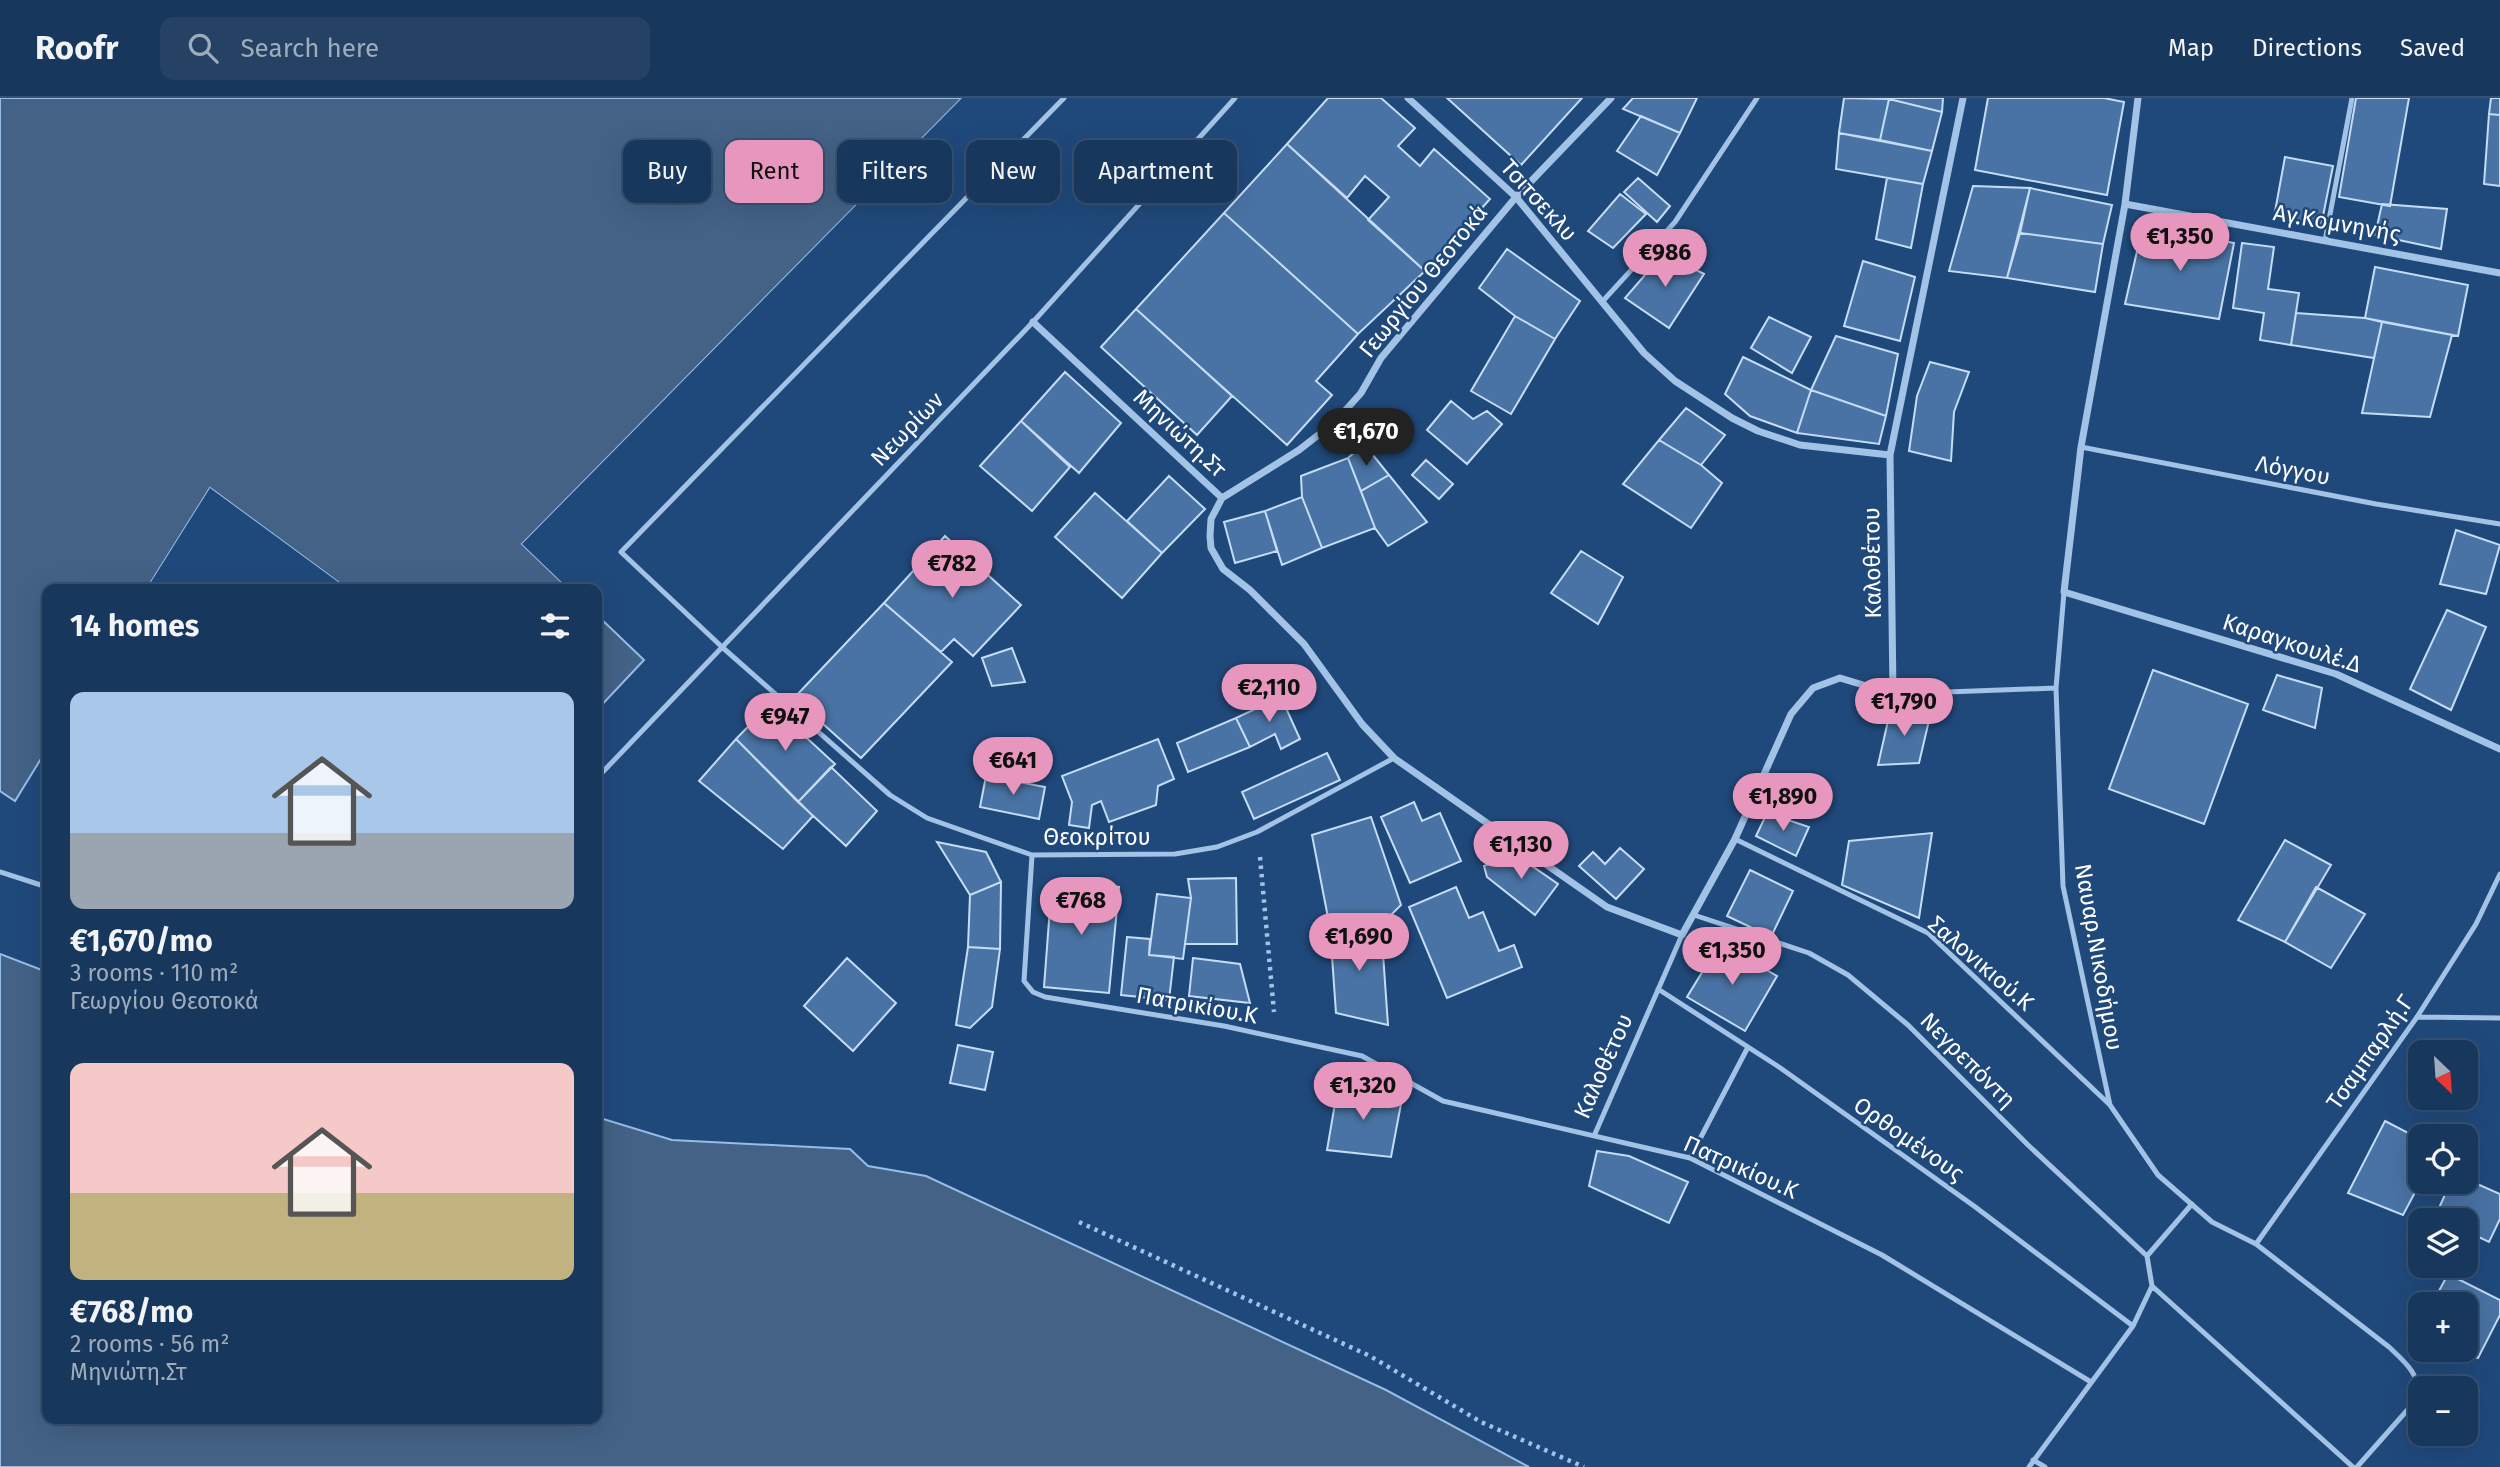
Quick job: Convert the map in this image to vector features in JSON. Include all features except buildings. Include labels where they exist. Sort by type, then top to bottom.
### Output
[{"type":"street","name":"Τσιτσεκλυ","points":[[1408,98],[1516,197],[1644,353],[1675,382],[1758,431],[1800,445],[1890,455]]},
{"type":"street","name":"Γεωργίου Θεοτοκά","points":[[1222,498],[1299,450],[1335,422],[1361,393],[1381,358],[1516,197],[1611,98]]},
{"type":"street","name":"Καλοθέτου","points":[[1893,694],[1890,455],[1963,98]]},
{"type":"street","points":[[2064,592],[2081,447],[2125,204],[2138,98]]},
{"type":"street","name":"Αγ.Κομνηνής","points":[[2125,204],[2500,273]]},
{"type":"street","name":"Μηνιώτη.Στ","points":[[1033,322],[1222,498],[1211,519],[1210,536],[1211,548],[1223,569],[1250,590],[1304,644],[1363,724],[1394,758],[1607,907],[1682,935]]},
{"type":"street","name":"Καραγκουλέ.Δ","points":[[2064,592],[2336,674],[2500,749]]},
{"type":"street","points":[[1682,935],[1735,839],[1791,714],[1813,688],[1840,678],[1893,694]]},
{"type":"lane","name":"Θεοκρίτου","points":[[1064,98],[621,552],[722,647],[890,795],[927,818],[1032,855],[1175,854],[1217,847],[1257,832],[1394,758]]},
{"type":"lane","name":"Νεωρίων","points":[[602,773],[1033,322],[1236,98]]},
{"type":"lane","points":[[1602,302],[1675,222],[1757,98]]},
{"type":"lane","points":[[2325,241],[2352,98]]},
{"type":"lane","name":"Λόγγου","points":[[2081,447],[2376,504],[2500,524]]},
{"type":"lane","name":"Ναυαρ.Νικοδήμου","points":[[2064,592],[2056,688],[2063,886],[2110,1105]]},
{"type":"lane","points":[[1893,694],[2056,688]]},
{"type":"lane","name":"Σαλονικιού.Κ","points":[[1735,839],[1928,933],[2110,1105]]},
{"type":"lane","name":"Πατρικίου.Κ","points":[[1032,855],[1024,981],[1033,992],[1045,997],[1224,1026],[1362,1056],[1443,1101],[1690,1158],[1882,1255],[2091,1382]]},
{"type":"lane","points":[[0,872],[42,885]]},
{"type":"lane","name":"Τσαμπαρλή.Γ","points":[[2256,1244],[2417,1017],[2476,924],[2500,874]]},
{"type":"lane","name":"Νεγρεπόντη","points":[[1694,915],[1810,953],[1847,975],[1908,1025],[2028,1145],[2147,1256]]},
{"type":"lane","name":"Καλοθέτου","points":[[1594,1136],[1682,935]]},
{"type":"lane","name":"Ορθομένους","points":[[1658,989],[1748,1047],[1974,1206],[2133,1326]]},
{"type":"lane","points":[[2417,1017],[2500,1018]]},
{"type":"lane","points":[[1690,1158],[1748,1047]]},
{"type":"lane","points":[[2110,1105],[2158,1175],[2212,1222],[2256,1244],[2389,1347],[2416,1377],[2420,1387],[2418,1398],[2355,1467],[2152,1286]]},
{"type":"lane","points":[[2029,1467],[2133,1326],[2152,1286],[2147,1256],[2192,1204]]},
{"type":"lane","points":[[2033,1460],[2045,1467]]},
{"type":"path","points":[[1257,832],[1277,1037]]},
{"type":"path","points":[[1079,1222],[1370,1356],[1481,1422],[1584,1467]]},
{"type":"water","points":[[0,98],[962,98],[921,140],[837,140],[837,203],[858,203],[522,544],[564,584],[341,584],[210,488],[150,584],[42,584],[42,757],[15,801],[0,791]]},
{"type":"water","points":[[602,620],[644,660],[602,705]]},
{"type":"water","points":[[0,954],[42,970],[42,1424],[602,1424],[602,1119],[672,1140],[850,1149],[868,1166],[926,1176],[1386,1390],[1529,1467],[0,1467]]},
{"type":"pier","points":[[962,98],[965,98],[926,140],[921,140]]},
{"type":"pier","points":[[858,203],[865,203],[527,544],[568,584],[564,584],[522,544]]},
{"type":"pier","points":[[210,488],[341,584],[335,584],[211,493],[155,584],[150,584]]}]
